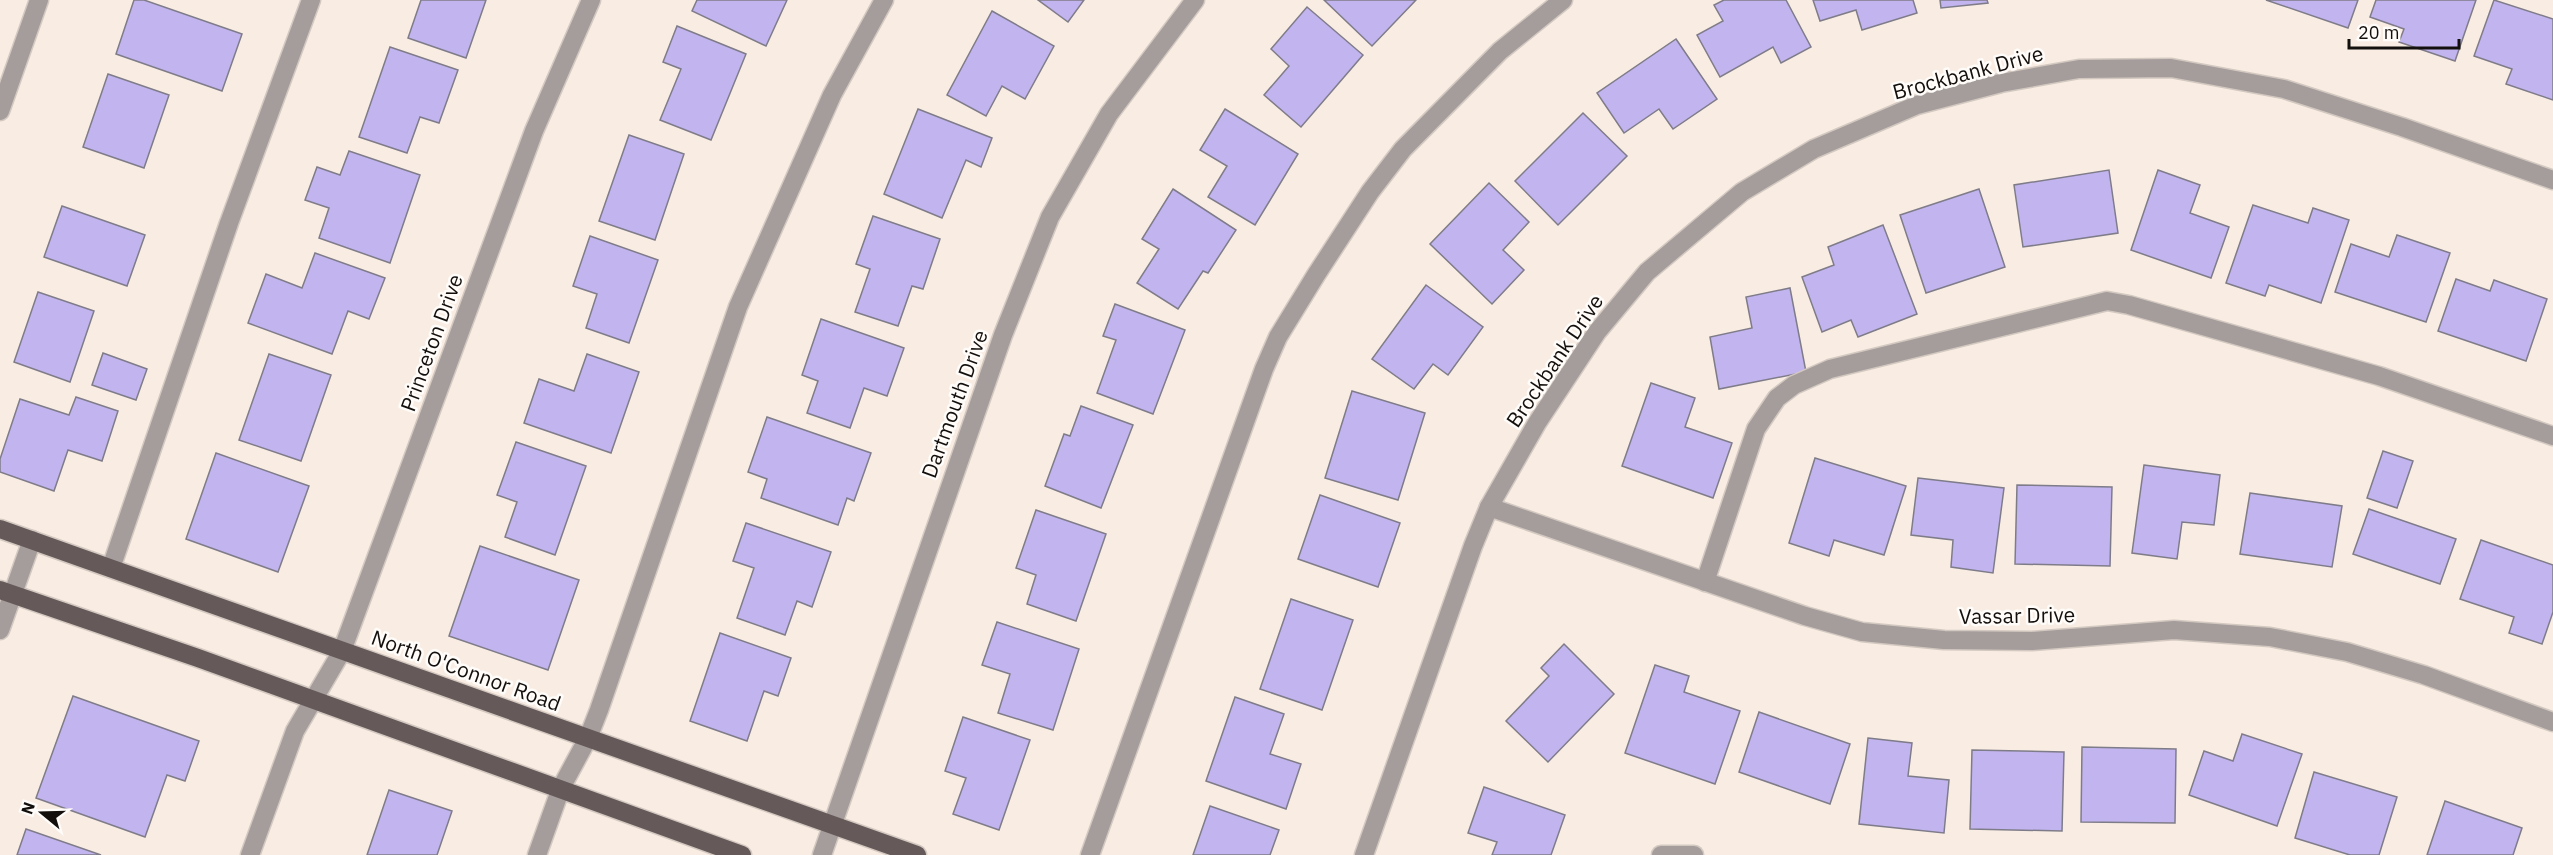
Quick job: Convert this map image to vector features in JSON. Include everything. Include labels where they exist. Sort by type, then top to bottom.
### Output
[{"type":"main road","name":"North O'Connor Road","points":[[0,529],[917,855]]},
{"type":"main road","points":[[6,592],[561,788],[742,855]]},
{"type":"street","points":[[0,111],[39,0]]},
{"type":"street","points":[[111,568],[229,223],[311,0]]},
{"type":"street","name":"Princeton Drive","points":[[250,855],[295,731],[342,651],[534,131],[591,0]]},
{"type":"street","points":[[537,855],[561,788],[588,738],[738,307],[832,95],[884,0]]},
{"type":"street","name":"Dartmouth Drive","points":[[822,855],[995,357],[1050,217],[1109,114],[1195,0]]},
{"type":"street","points":[[1090,855],[1264,369],[1278,337],[1370,192],[1403,149],[1500,51],[1563,0]]},
{"type":"street","name":"Brockbank Drive","points":[[1364,855],[1456,590],[1490,507],[1537,423],[1597,332],[1647,272],[1742,192],[1814,149],[1917,105],[2001,83],[2079,69],[2172,68],[2284,89],[2402,127],[2553,180]]},
{"type":"street","points":[[1705,582],[1756,429],[1777,398],[1794,385],[1830,369],[2107,302],[2129,305],[2379,376],[2553,436]]},
{"type":"street","name":"Vassar Drive","points":[[1490,507],[1805,616],[1874,633],[1944,640],[1999,641],[2032,641],[2174,630],[2270,637],[2347,652],[2424,675],[2553,722]]},
{"type":"street","points":[[0,630],[6,592],[32,540]]},
{"type":"street","points":[[1661,855],[1694,855]]},
{"type":"building","points":[[134,0],[144,0],[242,34],[222,91],[116,54]]},
{"type":"building","points":[[421,0],[486,0],[466,58],[408,38]]},
{"type":"building","points":[[697,0],[787,0],[766,46],[692,11]]},
{"type":"building","points":[[1038,0],[1084,0],[1068,22]]},
{"type":"building","points":[[1324,0],[1416,0],[1372,46]]},
{"type":"building","points":[[1724,0],[1786,0],[1811,47],[1781,63],[1773,47],[1720,77],[1697,35],[1723,21],[1714,5]]},
{"type":"building","points":[[1813,0],[1913,0],[1917,13],[1862,30],[1856,10],[1820,21]]},
{"type":"building","points":[[1940,0],[1987,0],[1988,3],[1941,8]]},
{"type":"building","points":[[2266,0],[2358,0],[2348,28]]},
{"type":"building","points":[[2376,0],[2476,0],[2455,61],[2399,42],[2404,29],[2370,17]]},
{"type":"building","points":[[2494,0],[2553,19],[2553,100],[2506,84],[2512,69],[2474,56]]},
{"type":"building","points":[[1307,7],[1363,55],[1301,127],[1264,95],[1289,66],[1271,49]]},
{"type":"building","points":[[992,11],[1054,46],[1025,99],[1002,86],[986,116],[947,95]]},
{"type":"building","points":[[677,26],[746,54],[711,140],[660,120],[681,69],[663,62]]},
{"type":"building","points":[[1676,39],[1717,99],[1673,129],[1659,109],[1624,133],[1597,93]]},
{"type":"building","points":[[390,47],[458,70],[439,123],[420,117],[407,153],[359,137]]},
{"type":"building","points":[[108,74],[169,95],[144,168],[83,147]]},
{"type":"building","points":[[918,109],[992,138],[981,167],[966,160],[942,218],[884,194]]},
{"type":"building","points":[[1225,109],[1298,154],[1255,225],[1208,197],[1227,166],[1200,150]]},
{"type":"building","points":[[1583,113],[1627,156],[1558,225],[1515,181]]},
{"type":"building","points":[[629,135],[684,154],[655,240],[599,221]]},
{"type":"building","points":[[349,151],[420,175],[390,263],[319,238],[329,208],[305,200],[317,167],[340,175]]},
{"type":"building","points":[[2109,170],[2118,233],[2023,247],[2014,185]]},
{"type":"building","points":[[2158,170],[2200,185],[2190,213],[2229,227],[2211,278],[2131,250]]},
{"type":"building","points":[[1489,183],[1529,222],[1503,250],[1524,270],[1492,304],[1430,244]]},
{"type":"building","points":[[1173,189],[1236,230],[1208,273],[1203,271],[1178,309],[1137,283],[1159,249],[1142,239]]},
{"type":"building","points":[[1979,189],[2005,267],[1926,293],[1900,215]]},
{"type":"building","points":[[2253,205],[2308,223],[2313,208],[2349,220],[2321,303],[2269,285],[2265,296],[2226,283]]},
{"type":"building","points":[[62,206],[145,235],[127,286],[44,257]]},
{"type":"building","points":[[873,216],[940,239],[923,289],[912,286],[898,326],[855,312],[870,269],[856,264]]},
{"type":"building","points":[[1883,225],[1917,314],[1858,337],[1851,320],[1822,332],[1802,277],[1834,265],[1828,247]]},
{"type":"building","points":[[2397,235],[2450,253],[2426,322],[2335,292],[2351,244],[2389,257]]},
{"type":"building","points":[[590,236],[658,260],[629,343],[586,328],[597,294],[573,286]]},
{"type":"building","points":[[315,253],[385,278],[369,319],[348,311],[332,354],[248,323],[266,274],[302,288]]},
{"type":"building","points":[[2456,279],[2490,291],[2494,280],[2547,299],[2526,361],[2438,331]]},
{"type":"building","points":[[1426,285],[1483,327],[1448,375],[1433,364],[1414,389],[1372,359]]},
{"type":"building","points":[[1790,288],[1806,372],[1719,389],[1710,337],[1752,328],[1746,297]]},
{"type":"building","points":[[38,292],[94,311],[70,382],[14,362]]},
{"type":"building","points":[[1115,304],[1185,330],[1153,414],[1097,393],[1116,340],[1103,336]]},
{"type":"building","points":[[821,319],[904,348],[887,396],[864,388],[850,428],[807,413],[818,381],[802,375]]},
{"type":"building","points":[[103,353],[147,369],[136,400],[92,385]]},
{"type":"building","points":[[269,354],[331,375],[301,461],[239,440]]},
{"type":"building","points":[[587,354],[639,372],[611,453],[524,423],[539,379],[574,391]]},
{"type":"building","points":[[1651,383],[1695,398],[1685,427],[1732,443],[1713,498],[1622,466]]},
{"type":"building","points":[[1352,391],[1425,413],[1398,500],[1325,478]]},
{"type":"building","points":[[76,397],[118,411],[102,461],[68,450],[54,491],[0,472],[0,459],[20,399],[69,415]]},
{"type":"building","points":[[1081,406],[1133,425],[1101,508],[1045,486],[1064,434],[1070,436]]},
{"type":"building","points":[[767,417],[871,453],[854,501],[847,498],[838,525],[761,498],[767,479],[748,472]]},
{"type":"building","points":[[516,442],[586,466],[555,555],[505,537],[517,502],[497,495]]},
{"type":"building","points":[[2383,451],[2413,461],[2397,508],[2367,498]]},
{"type":"building","points":[[216,453],[309,486],[278,572],[186,539]]},
{"type":"building","points":[[1815,458],[1906,486],[1884,555],[1834,540],[1829,556],[1789,543]]},
{"type":"building","points":[[2144,465],[2220,475],[2214,525],[2182,522],[2177,559],[2132,553]]},
{"type":"building","points":[[1918,478],[2004,488],[1993,573],[1951,567],[1953,540],[1911,535]]},
{"type":"building","points":[[2017,485],[2112,487],[2110,566],[2015,564]]},
{"type":"building","points":[[2250,493],[2342,506],[2332,567],[2240,554]]},
{"type":"building","points":[[1320,495],[1400,523],[1378,587],[1298,559]]},
{"type":"building","points":[[2369,509],[2456,539],[2440,584],[2353,554]]},
{"type":"building","points":[[1036,510],[1106,534],[1076,621],[1027,604],[1036,575],[1016,568]]},
{"type":"building","points":[[746,523],[831,552],[812,607],[797,601],[785,635],[737,618],[754,568],[733,561]]},
{"type":"building","points":[[2481,540],[2553,565],[2553,612],[2542,644],[2509,633],[2514,617],[2460,599]]},
{"type":"building","points":[[480,546],[579,580],[548,670],[449,636]]},
{"type":"building","points":[[1291,599],[1353,620],[1322,710],[1260,689]]},
{"type":"building","points":[[997,622],[1079,649],[1053,730],[998,713],[1010,674],[982,665]]},
{"type":"building","points":[[720,633],[791,658],[778,696],[764,691],[747,741],[690,721]]},
{"type":"building","points":[[1564,644],[1614,694],[1548,762],[1506,721],[1549,676],[1541,668]]},
{"type":"building","points":[[1655,665],[1689,676],[1684,692],[1740,711],[1715,784],[1625,753]]},
{"type":"building","points":[[73,696],[199,741],[185,781],[167,775],[145,837],[36,798]]},
{"type":"building","points":[[1235,697],[1284,714],[1270,754],[1301,764],[1286,809],[1206,781]]},
{"type":"building","points":[[1759,712],[1850,744],[1830,804],[1739,772]]},
{"type":"building","points":[[963,717],[1030,740],[999,830],[953,814],[966,778],[945,771]]},
{"type":"building","points":[[2242,734],[2302,754],[2277,826],[2189,795],[2204,751],[2233,761]]},
{"type":"building","points":[[1868,738],[1912,743],[1908,776],[1949,780],[1944,833],[1859,824]]},
{"type":"building","points":[[2082,747],[2176,749],[2175,823],[2081,822]]},
{"type":"building","points":[[1972,750],[2064,752],[2062,831],[1970,829]]},
{"type":"building","points":[[2314,772],[2397,797],[2379,855],[2350,855],[2295,838]]},
{"type":"building","points":[[1484,787],[1565,815],[1551,855],[1492,855],[1497,842],[1468,833]]},
{"type":"building","points":[[389,790],[452,811],[437,855],[367,855]]},
{"type":"building","points":[[2445,801],[2522,828],[2513,855],[2427,855]]},
{"type":"building","points":[[1210,806],[1279,830],[1270,855],[1193,855]]},
{"type":"building","points":[[26,829],[101,855],[17,855]]}]
